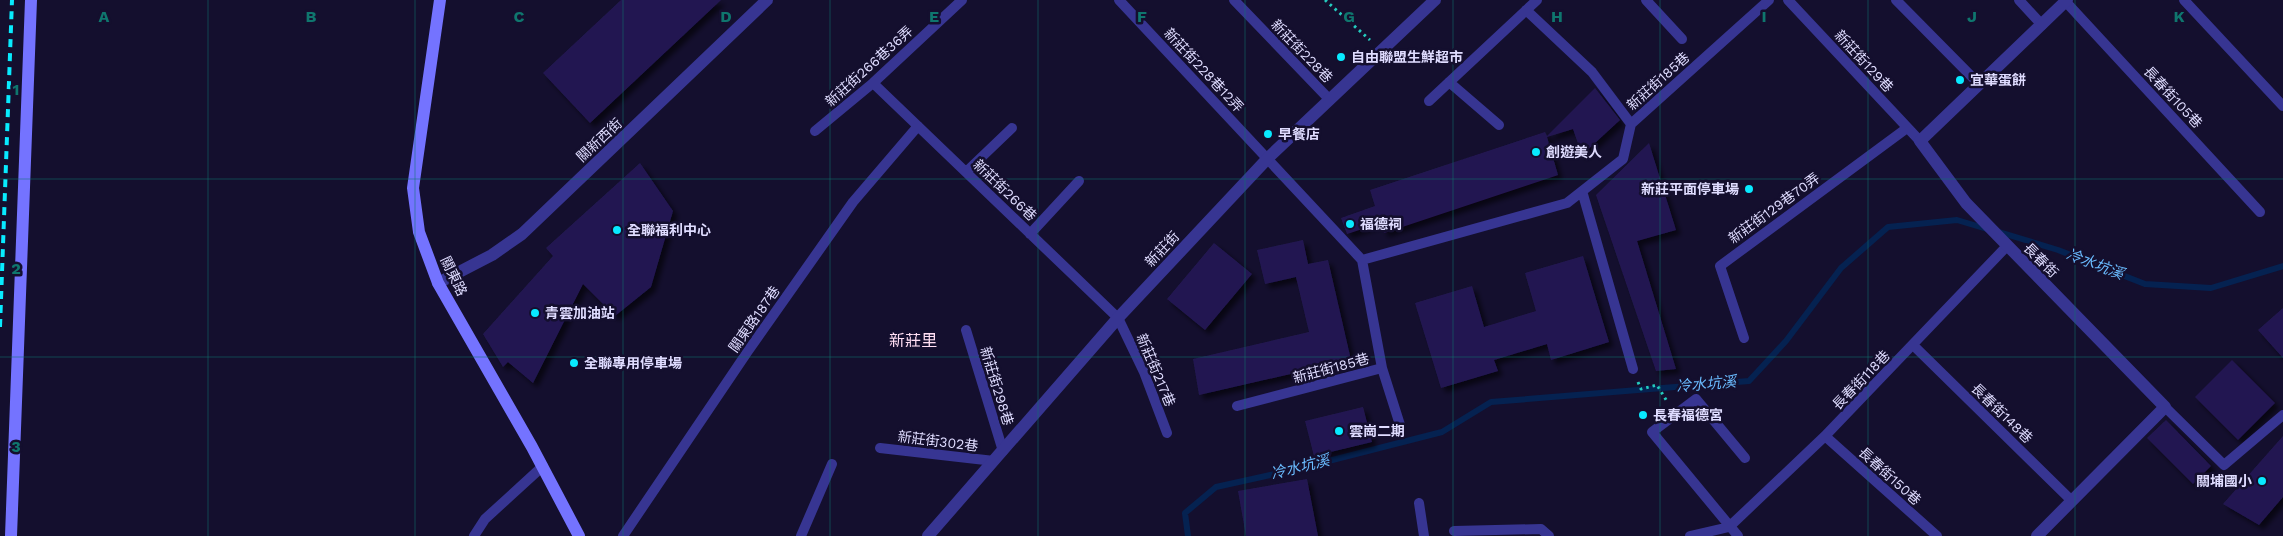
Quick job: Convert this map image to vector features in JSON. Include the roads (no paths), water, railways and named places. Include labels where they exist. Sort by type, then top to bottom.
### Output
[{"type":"street","points":[[10,536],[31,0]]},
{"type":"street","name":"關東路","points":[[440,0],[413,188],[419,232],[438,283],[543,466],[579,536]]},
{"type":"street","name":"關新西街","points":[[438,283],[492,255],[522,234],[767,0]]},
{"type":"street","name":"新莊街","points":[[928,536],[1118,318],[1268,158],[1435,0]]},
{"type":"street","points":[[1920,142],[1978,83],[2066,1]]},
{"type":"street","name":"長春街","points":[[1920,142],[1966,203],[2165,407]]},
{"type":"street","points":[[2037,536],[2165,407]]},
{"type":"lane","name":"新莊街266巷36弄","points":[[815,131],[873,83],[962,0]]},
{"type":"lane","name":"新莊街228巷12弄","points":[[1119,0],[1268,158]]},
{"type":"lane","name":"新莊街228巷","points":[[1234,0],[1330,100]]},
{"type":"lane","points":[[1428,101],[1537,0]]},
{"type":"lane","points":[[1646,0],[1682,39]]},
{"type":"lane","name":"新莊街185巷","points":[[1237,406],[1382,368],[1362,260],[1567,203],[1623,159],[1631,124],[1769,0]]},
{"type":"lane","name":"新莊街129巷","points":[[1788,0],[1920,142]]},
{"type":"lane","points":[[1896,0],[1978,83]]},
{"type":"lane","points":[[2019,0],[2042,24]]},
{"type":"lane","points":[[2184,0],[2283,106]]},
{"type":"lane","name":"長春街105巷","points":[[2066,1],[2260,212]]},
{"type":"lane","points":[[1526,10],[1592,72],[1631,124]]},
{"type":"lane","points":[[1449,82],[1499,125]]},
{"type":"lane","name":"新莊街266巷","points":[[873,83],[1118,318]]},
{"type":"lane","name":"關東路187巷","points":[[623,536],[748,351],[848,210],[918,126]]},
{"type":"lane","points":[[966,172],[1012,128]]},
{"type":"lane","name":"新莊街129巷70弄","points":[[1744,338],[1720,266],[1907,128]]},
{"type":"lane","points":[[1268,158],[1362,260]]},
{"type":"lane","points":[[1030,234],[1079,180]]},
{"type":"lane","points":[[1582,191],[1633,369]]},
{"type":"lane","name":"長春街118巷","points":[[1729,527],[1825,436],[2007,246]]},
{"type":"lane","name":"新莊街217巷","points":[[1118,318],[1144,372],[1167,433]]},
{"type":"lane","name":"新莊街298巷","points":[[966,330],[1003,451]]},
{"type":"lane","name":"長春街148巷","points":[[1913,345],[2072,501]]},
{"type":"lane","points":[[1382,368],[1402,428]]},
{"type":"lane","points":[[1738,536],[1652,432],[1696,399],[1745,458]]},
{"type":"lane","points":[[2165,407],[2224,465],[2283,414]]},
{"type":"lane","name":"長春街150巷","points":[[1825,436],[1937,536]]},
{"type":"lane","name":"新莊街302巷","points":[[880,448],[994,461]]},
{"type":"lane","points":[[801,536],[832,464]]},
{"type":"lane","points":[[474,536],[485,519],[543,466]]},
{"type":"lane","points":[[1419,504],[1424,536]]},
{"type":"lane","points":[[1690,536],[1729,527]]},
{"type":"lane","points":[[1454,531],[1541,529],[1549,536]]},
{"type":"waterway","name":"冷水坑溪","points":[[1188,536],[1185,513],[1216,487],[1293,470],[1442,432],[1491,402],[1749,381],[1786,341],[1841,268],[1888,227],[1957,220],[1987,229]]},
{"type":"waterway","name":"冷水坑溪","points":[[1999,232],[2058,250],[2145,284],[2211,288],[2283,266]]},
{"type":"railway","points":[[0,327],[12,0]]},
{"type":"place","name":"自由聯盟生鮮超市","points":[[1341,57]]},
{"type":"place","name":"宜華蛋餅","points":[[1960,80]]},
{"type":"place","name":"早餐店","points":[[1268,134]]},
{"type":"place","name":"創遊美人","points":[[1536,152]]},
{"type":"place","name":"新莊平面停車場","points":[[1749,189]]},
{"type":"place","name":"福德祠","points":[[1350,224]]},
{"type":"place","name":"全聯福利中心","points":[[617,230]]},
{"type":"place","name":"青雲加油站","points":[[535,313]]},
{"type":"place","name":"全聯專用停車場","points":[[574,363]]},
{"type":"place","name":"長春福德宮","points":[[1643,415]]},
{"type":"place","name":"雲崗二期","points":[[1339,431]]},
{"type":"place","name":"關埔國小","points":[[2262,481]]},
{"type":"district","name":"新莊里","points":[[913,340]]}]
